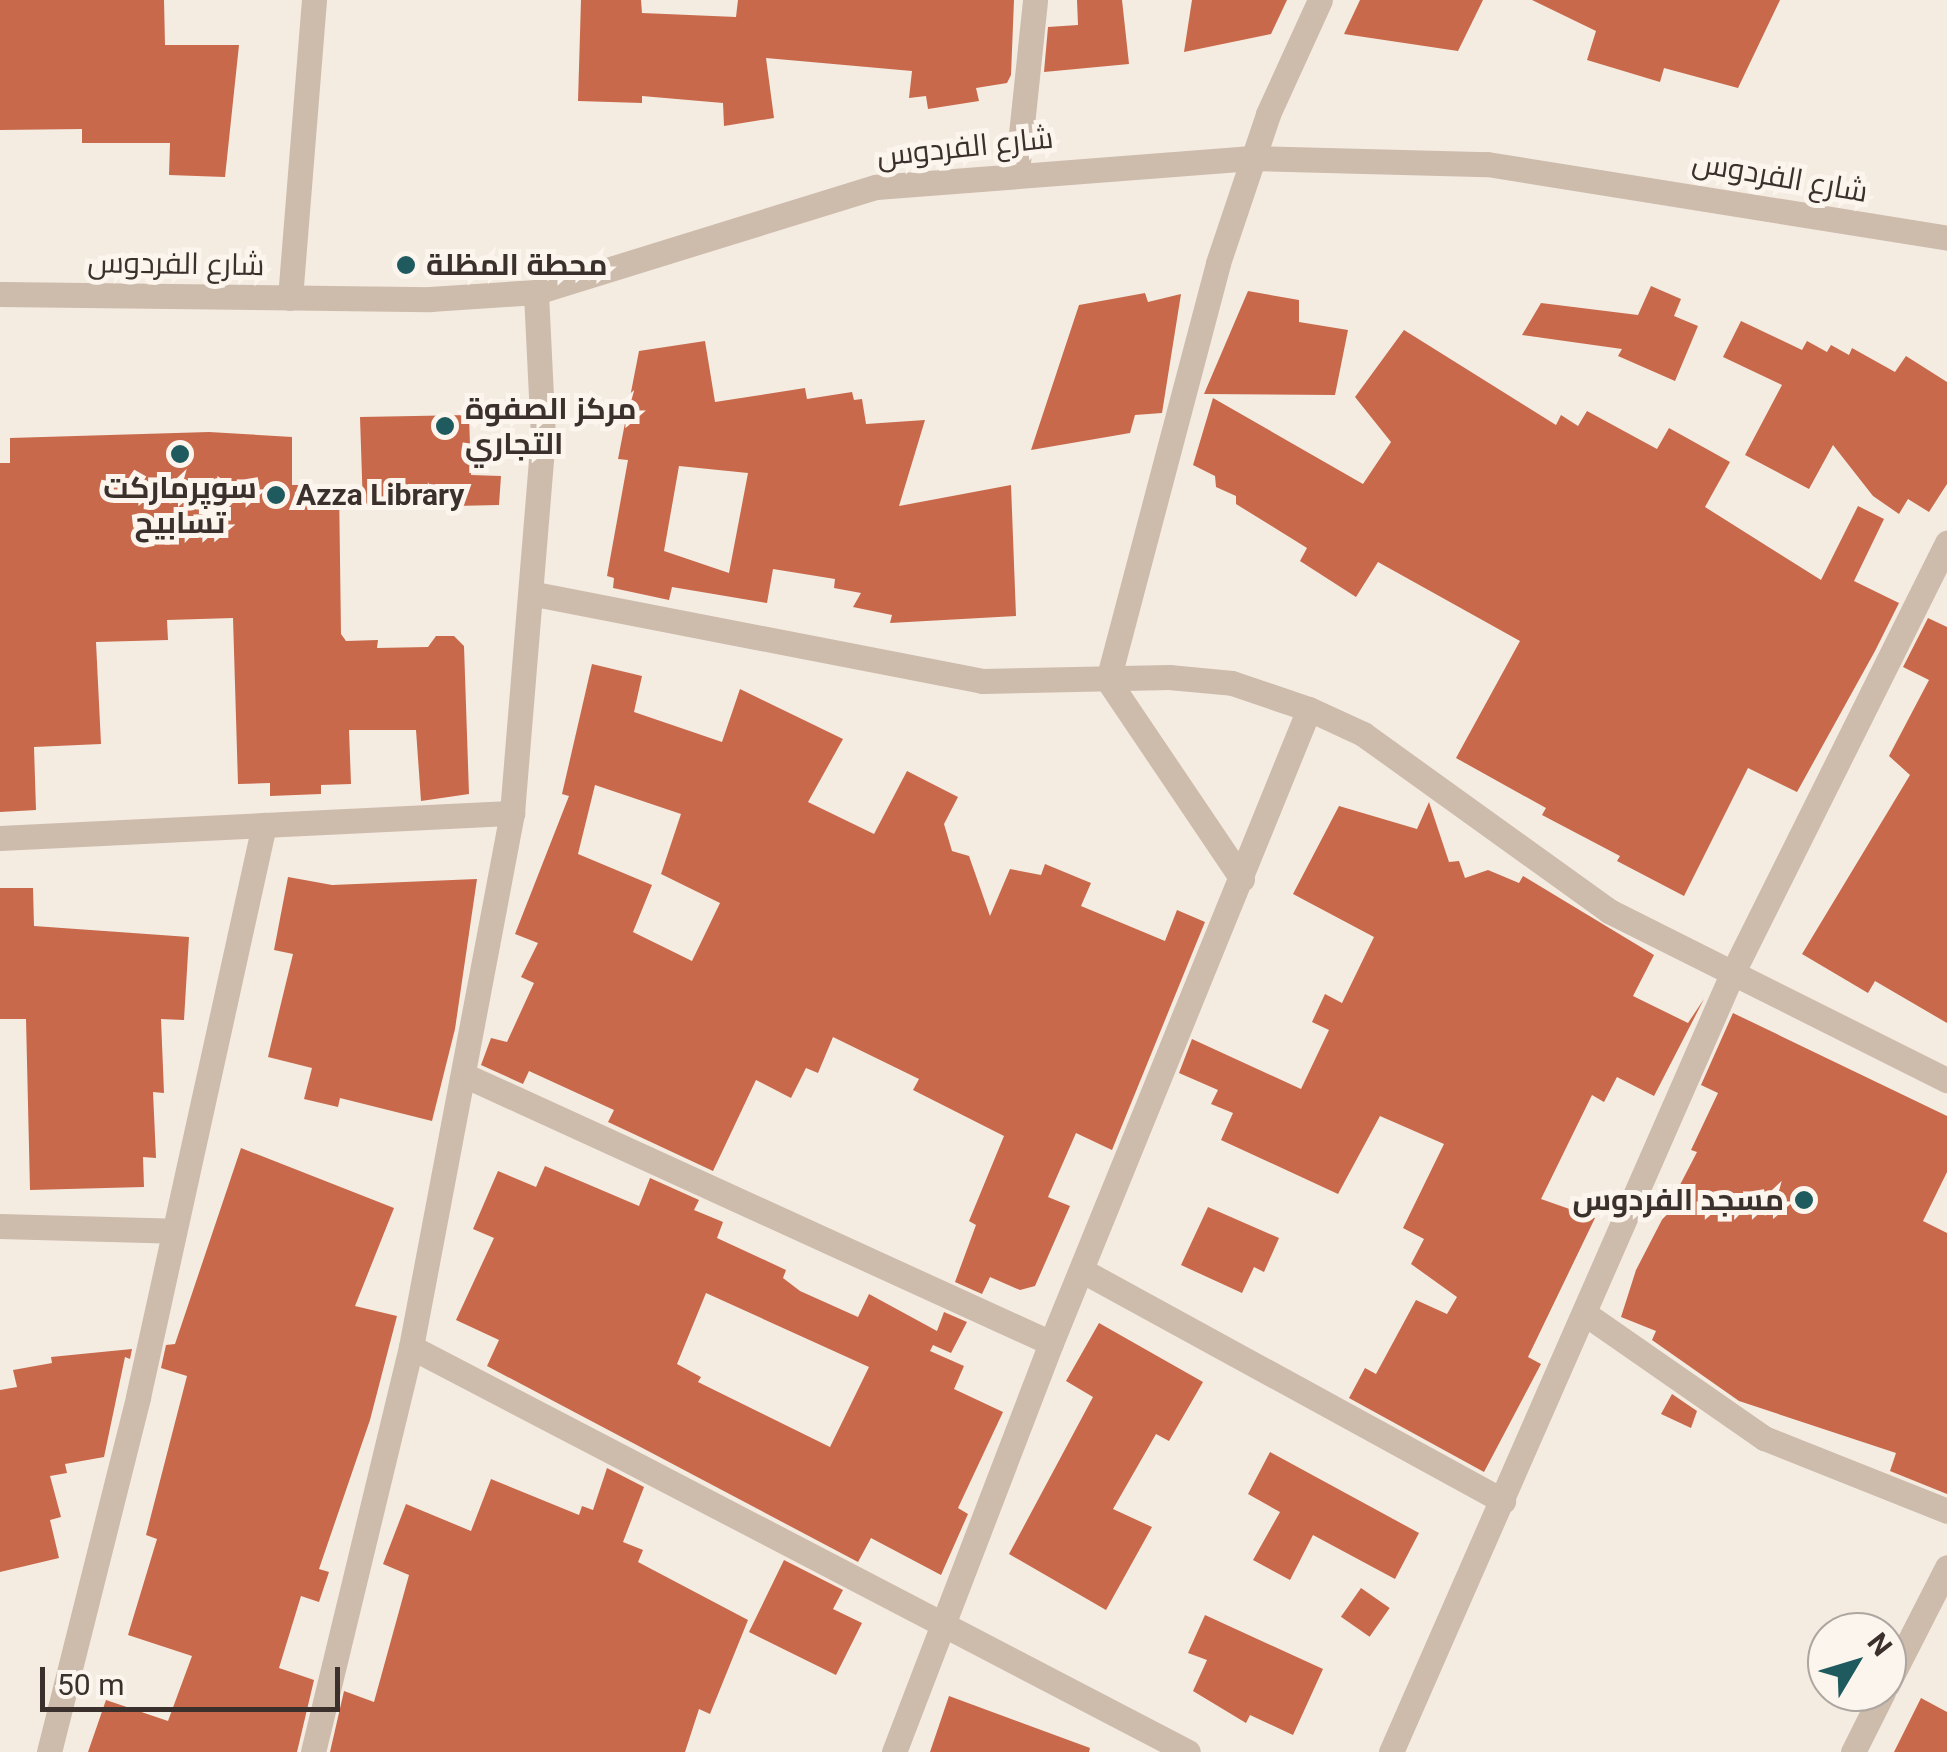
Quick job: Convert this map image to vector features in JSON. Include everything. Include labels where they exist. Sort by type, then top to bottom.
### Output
[{"type":"street","points":[[290,298],[314,0]]},
{"type":"street","points":[[1016,172],[1035,0]]},
{"type":"street","points":[[1242,879],[1108,680],[1252,158],[1320,0]]},
{"type":"street","name":"شارع الفردوس","points":[[0,294],[290,298],[536,292],[876,187],[1016,172],[1252,158],[1487,164],[1947,238]]},
{"type":"street","points":[[314,1752],[411,1347],[512,812],[535,594],[543,438],[536,292]]},
{"type":"street","points":[[1391,1752],[1587,1316],[1732,974],[1947,543]]},
{"type":"street","points":[[535,594],[982,681],[1232,683],[1310,709],[1363,734],[1609,911],[1947,1080]]},
{"type":"street","points":[[894,1752],[947,1627],[1051,1343],[1310,709]]},
{"type":"street","points":[[0,838],[512,812]]},
{"type":"street","points":[[49,1752],[174,1231],[264,825]]},
{"type":"street","points":[[464,1075],[1051,1343]]},
{"type":"street","points":[[0,1226],[174,1231]]},
{"type":"street","points":[[1082,1271],[1503,1501]]},
{"type":"street","points":[[1587,1316],[1764,1438],[1947,1511]]},
{"type":"street","points":[[411,1347],[1188,1752]]},
{"type":"street","points":[[1907,1645],[1947,1567]]},
{"type":"street","points":[[1853,1752],[1873,1712]]},
{"type":"building","points":[[0,0],[164,0],[165,45],[239,45],[225,177],[169,175],[170,143],[82,143],[82,129],[0,130]]},
{"type":"building","points":[[581,0],[641,0],[642,13],[736,17],[738,0],[1014,0],[1011,75],[1007,83],[976,88],[979,101],[928,109],[926,96],[909,98],[912,71],[766,58],[774,118],[724,126],[723,103],[642,96],[642,103],[578,101]]},
{"type":"building","points":[[1077,0],[1122,0],[1129,64],[1044,72],[1048,27],[1078,25]]},
{"type":"building","points":[[1192,0],[1287,0],[1271,34],[1184,52]]},
{"type":"building","points":[[1360,0],[1483,0],[1458,51],[1344,34]]},
{"type":"building","points":[[1532,0],[1780,0],[1738,88],[1664,68],[1660,82],[1587,60],[1596,31]]},
{"type":"building","points":[[1651,286],[1681,299],[1674,316],[1698,326],[1675,381],[1618,356],[1622,349],[1522,335],[1541,303],[1638,315]]},
{"type":"building","points":[[1248,291],[1299,300],[1299,322],[1348,330],[1335,395],[1204,394]]},
{"type":"building","points":[[1145,293],[1148,302],[1181,294],[1162,413],[1135,415],[1130,433],[1031,450],[1079,305]]},
{"type":"building","points":[[1741,321],[1802,350],[1807,341],[1827,352],[1831,345],[1849,355],[1852,348],[1895,372],[1906,356],[1947,382],[1947,484],[1929,512],[1908,499],[1899,514],[1873,496],[1833,445],[1809,489],[1745,455],[1782,385],[1723,357]]},
{"type":"building","points":[[1404,330],[1556,425],[1561,415],[1578,426],[1587,411],[1657,449],[1669,428],[1730,462],[1705,507],[1821,580],[1858,506],[1884,519],[1854,581],[1899,603],[1875,651],[1797,792],[1748,768],[1684,896],[1617,861],[1620,856],[1542,815],[1546,808],[1456,758],[1520,641],[1378,562],[1356,597],[1300,561],[1307,548],[1236,504],[1236,496],[1216,487],[1215,476],[1193,465],[1213,398],[1363,484],[1391,442],[1355,397]]},
{"type":"building","points":[[705,341],[715,402],[805,388],[807,399],[852,392],[854,400],[862,399],[866,424],[925,420],[899,506],[1011,485],[1016,616],[890,623],[892,615],[853,607],[861,593],[834,588],[835,579],[773,569],[767,603],[672,587],[669,600],[613,588],[614,578],[607,576],[628,460],[618,459],[639,351]],"holes":[[[679,466],[748,473],[729,573],[664,551]]]},
{"type":"building","points":[[469,415],[471,475],[501,476],[499,505],[363,508],[360,417]]},
{"type":"building","points":[[209,432],[292,437],[292,485],[339,485],[341,634],[346,641],[378,640],[377,648],[428,647],[436,636],[454,636],[464,646],[469,794],[421,801],[416,730],[349,730],[351,784],[321,785],[321,794],[270,796],[270,783],[238,784],[233,618],[167,620],[168,640],[96,642],[101,744],[34,747],[36,810],[0,812],[0,463],[10,463],[10,438]]},
{"type":"building","points":[[1928,618],[1947,627],[1947,1023],[1875,981],[1868,993],[1802,954],[1910,775],[1889,756],[1929,680],[1903,667]]},
{"type":"building","points":[[592,664],[642,676],[634,712],[722,742],[740,689],[843,739],[808,802],[874,834],[907,771],[958,797],[944,824],[952,851],[969,856],[990,916],[1010,869],[1041,875],[1045,864],[1091,883],[1081,906],[1165,941],[1177,910],[1205,922],[1112,1150],[1076,1133],[1048,1197],[1070,1206],[1035,1286],[1020,1290],[990,1277],[982,1294],[955,1282],[976,1225],[969,1221],[1004,1136],[913,1090],[919,1079],[833,1037],[818,1073],[806,1068],[791,1098],[756,1080],[713,1171],[608,1122],[614,1110],[529,1071],[523,1084],[481,1065],[491,1038],[507,1042],[534,983],[521,977],[538,943],[515,934],[569,796],[562,794]],"holes":[[[595,785],[681,814],[661,874],[720,903],[692,961],[633,932],[652,885],[578,854]]]},
{"type":"building","points":[[1429,802],[1449,862],[1459,861],[1465,878],[1488,870],[1519,883],[1523,876],[1654,955],[1633,996],[1688,1023],[1704,999],[1654,1096],[1617,1077],[1604,1102],[1592,1095],[1541,1199],[1595,1218],[1528,1357],[1541,1364],[1484,1472],[1349,1398],[1365,1368],[1376,1374],[1416,1300],[1447,1314],[1457,1297],[1411,1264],[1424,1239],[1403,1228],[1444,1144],[1380,1116],[1338,1194],[1221,1140],[1233,1113],[1211,1104],[1218,1090],[1179,1073],[1192,1039],[1301,1089],[1329,1030],[1312,1022],[1325,994],[1342,1003],[1374,937],[1293,894],[1339,806],[1417,829]]},
{"type":"building","points":[[288,877],[332,885],[477,879],[455,1029],[432,1121],[340,1098],[338,1107],[304,1099],[312,1068],[268,1057],[293,954],[274,950]]},
{"type":"building","points":[[0,888],[33,888],[34,926],[189,937],[184,1020],[161,1019],[164,1093],[153,1092],[156,1158],[143,1157],[144,1187],[30,1190],[26,1019],[0,1019]]},
{"type":"building","points":[[1733,1013],[1947,1116],[1947,1172],[1923,1221],[1947,1233],[1947,1494],[1890,1471],[1896,1453],[1739,1401],[1652,1340],[1656,1331],[1621,1317],[1636,1270],[1697,1152],[1691,1150],[1718,1093],[1701,1085]]},
{"type":"building","points":[[241,1148],[394,1208],[355,1306],[397,1316],[370,1420],[319,1569],[329,1572],[319,1602],[301,1596],[279,1668],[314,1680],[297,1752],[88,1752],[106,1700],[168,1721],[192,1656],[128,1635],[157,1539],[146,1535],[187,1376],[161,1368],[166,1345],[175,1344]]},
{"type":"building","points":[[545,1166],[639,1206],[650,1178],[699,1200],[694,1210],[723,1222],[717,1238],[786,1270],[783,1278],[800,1291],[858,1317],[869,1294],[937,1331],[944,1312],[967,1322],[951,1353],[933,1345],[930,1351],[964,1366],[954,1389],[1003,1412],[958,1508],[968,1514],[941,1575],[871,1538],[858,1562],[487,1366],[499,1340],[456,1320],[494,1238],[473,1229],[498,1171],[536,1187]],"holes":[[[706,1293],[869,1367],[830,1447],[698,1382],[701,1377],[677,1364]]]},
{"type":"building","points":[[1208,1207],[1279,1238],[1264,1272],[1254,1267],[1242,1293],[1181,1265]]},
{"type":"building","points":[[1099,1323],[1203,1382],[1169,1441],[1156,1434],[1113,1509],[1152,1527],[1106,1610],[1009,1554],[1093,1397],[1066,1381]]},
{"type":"building","points":[[132,1349],[130,1359],[125,1357],[104,1457],[65,1464],[67,1473],[50,1476],[61,1517],[50,1520],[59,1558],[0,1572],[0,1390],[17,1387],[13,1370],[52,1363],[51,1357]]},
{"type":"building","points":[[1672,1394],[1697,1411],[1691,1428],[1661,1414]]},
{"type":"building","points":[[1270,1452],[1419,1533],[1395,1579],[1313,1535],[1290,1580],[1253,1560],[1280,1512],[1248,1494]]},
{"type":"building","points":[[607,1468],[644,1487],[623,1542],[643,1550],[638,1562],[748,1620],[710,1714],[699,1709],[685,1752],[330,1752],[344,1691],[374,1702],[409,1575],[383,1564],[406,1504],[471,1531],[491,1479],[579,1515],[582,1506],[593,1510]]},
{"type":"building","points":[[784,1560],[843,1590],[833,1609],[862,1623],[836,1675],[749,1632]]},
{"type":"building","points":[[1361,1588],[1390,1608],[1370,1637],[1341,1617]]},
{"type":"building","points":[[1205,1615],[1323,1669],[1293,1735],[1250,1715],[1246,1723],[1193,1691],[1207,1660],[1188,1653]]},
{"type":"building","points":[[949,1696],[1090,1748],[1089,1752],[930,1752]]},
{"type":"building","points":[[1921,1698],[1947,1712],[1947,1752],[1894,1752]]},
{"type":"place","name":"محطة المظلة","points":[[406,265]]},
{"type":"place","name":"مركز الصفوة التجاري","points":[[445,426]]},
{"type":"place","name":"سوپرمارکت تسابيح","points":[[180,454]]},
{"type":"place","name":"Azza Library","points":[[276,495]]},
{"type":"place","name":"مسجد الفردوس","points":[[1804,1200]]}]
